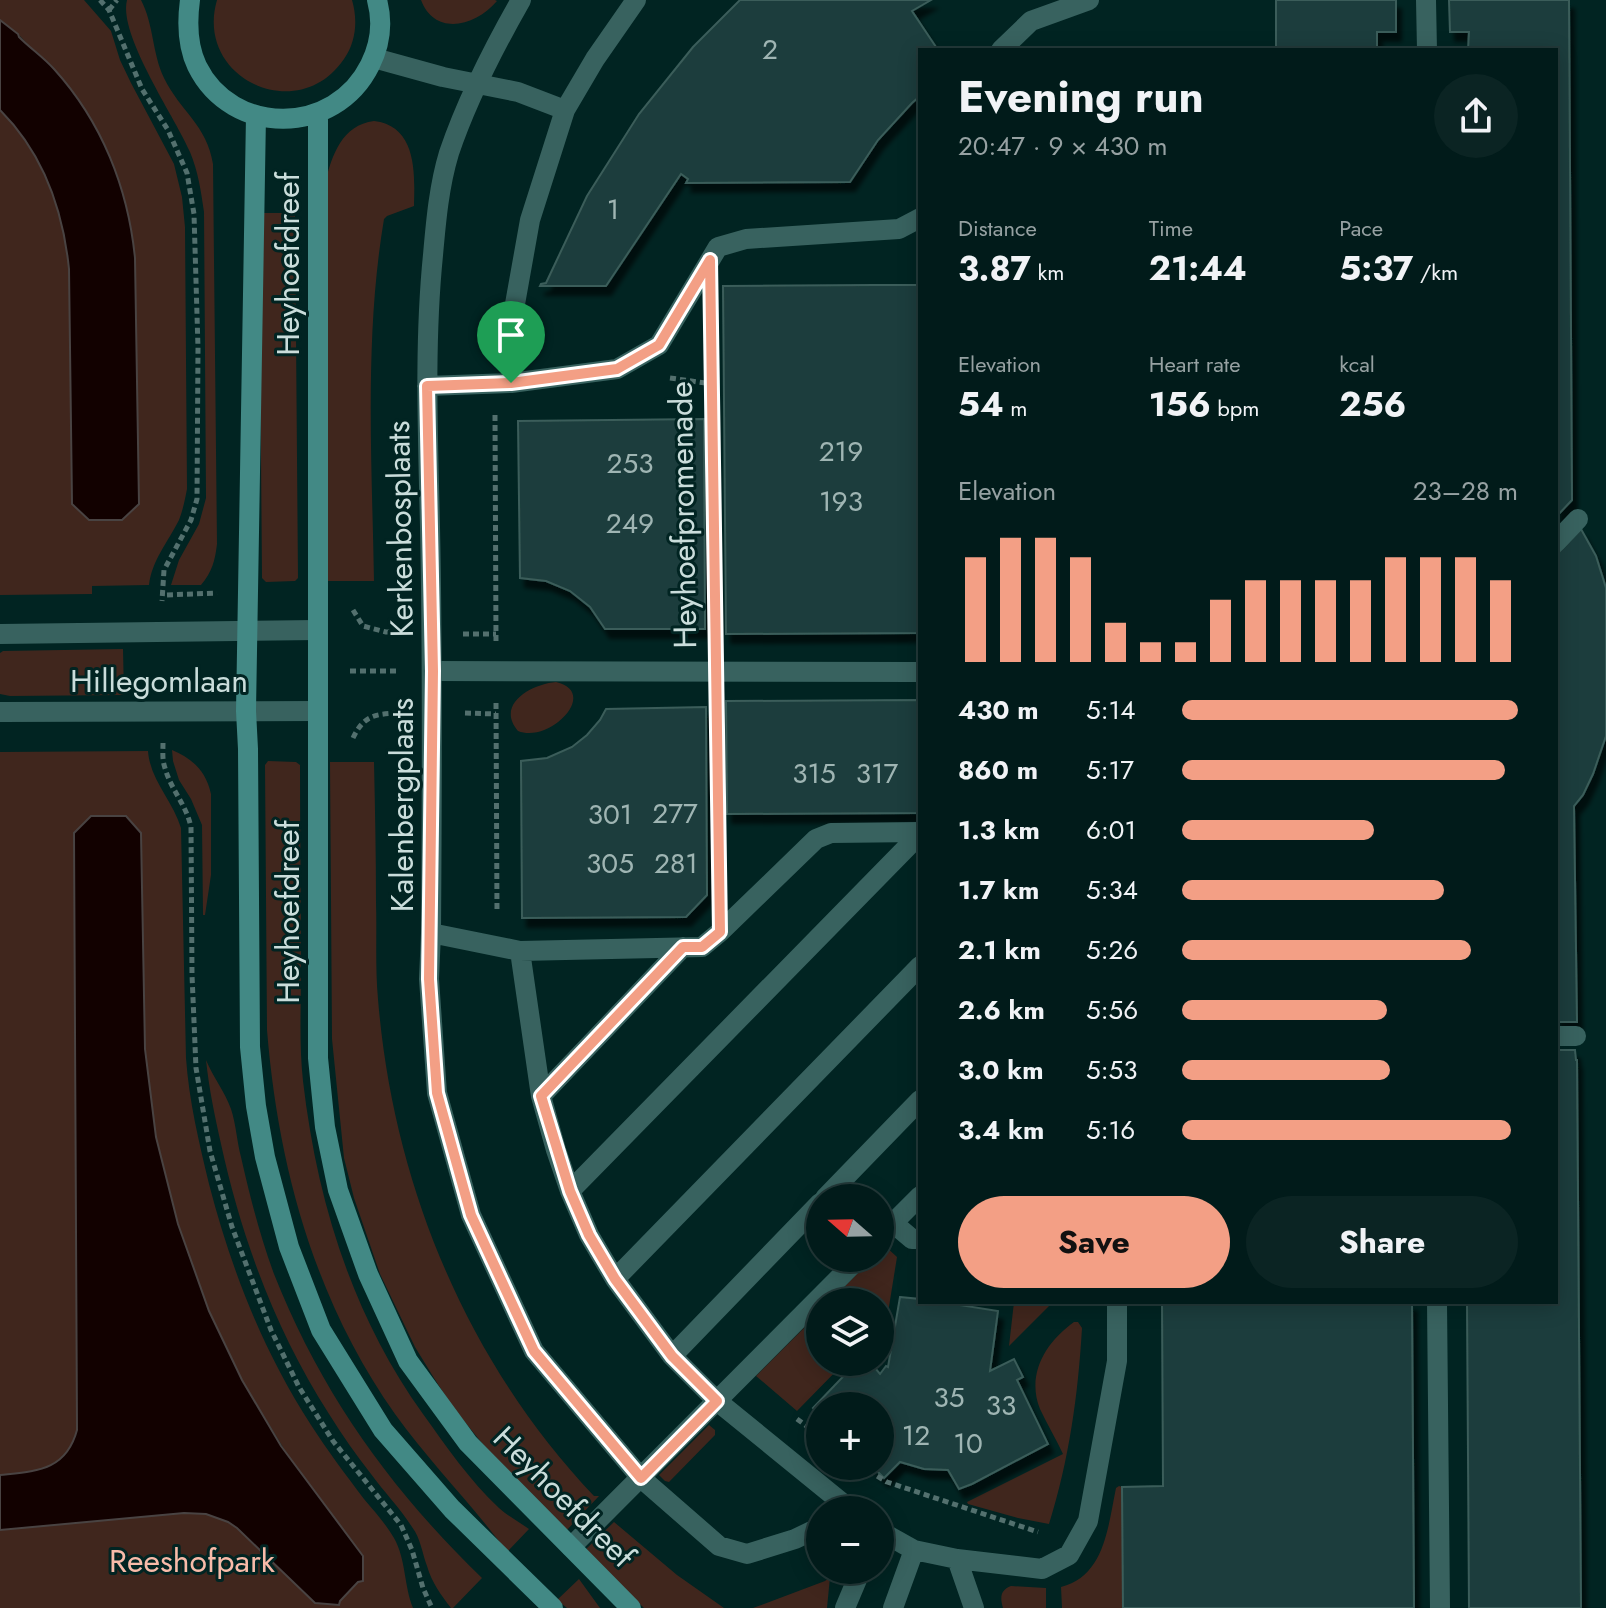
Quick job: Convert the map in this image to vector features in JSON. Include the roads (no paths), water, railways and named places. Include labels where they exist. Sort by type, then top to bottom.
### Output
[{"type":"street","points":[[189,1],[191,51],[198,67],[219,95],[256,115],[282,120],[318,114],[346,96],[365,76],[380,37],[377,0]]},
{"type":"street","name":"Kerkenbosplaats","points":[[433,671],[427,386],[428,323],[437,206],[449,154],[477,83],[521,0]]},
{"type":"street","points":[[511,383],[515,304],[530,220],[565,110],[595,59],[636,0]]},
{"type":"street","points":[[1003,48],[1031,21],[1089,0]]},
{"type":"street","points":[[1426,0],[1427,48]]},
{"type":"street","points":[[374,58],[443,77],[518,92],[565,110]]},
{"type":"street","name":"Heyhoefdreef","points":[[318,114],[318,1058],[325,1127],[338,1190],[368,1274],[408,1361],[468,1443],[631,1608]]},
{"type":"street","name":"Heyhoefdreef","points":[[256,115],[246,711],[251,1062],[265,1157],[289,1247],[321,1330],[383,1430],[452,1509],[553,1608]]},
{"type":"street","name":"Kerkenbosplaats","points":[[427,386],[511,383],[617,369],[659,345],[718,247],[746,239],[899,229],[918,219]]},
{"type":"street","points":[[1558,540],[1578,519]]},
{"type":"street","name":"Hillegomlaan","points":[[0,634],[317,630]]},
{"type":"street","name":"Heyhoefpromenade","points":[[433,671],[918,672]]},
{"type":"street","name":"Kalenbergplaats","points":[[433,671],[431,933],[520,951],[702,947],[816,839],[831,833],[918,833]]},
{"type":"street","name":"Hillegomlaan","points":[[0,712],[318,711]]},
{"type":"street","points":[[570,1191],[918,835]]},
{"type":"street","points":[[431,933],[429,979],[437,1093],[471,1215],[534,1351],[641,1478],[719,1546],[747,1554],[806,1534]]},
{"type":"street","points":[[541,1096],[683,947]]},
{"type":"street","points":[[520,951],[541,1096],[570,1191],[589,1235],[615,1279],[672,1356],[717,1401],[830,1496]]},
{"type":"street","points":[[615,1279],[918,968]]},
{"type":"street","points":[[839,1184],[918,1102]]},
{"type":"street","points":[[894,1223],[918,1198]]},
{"type":"street","points":[[672,1356],[806,1217]]},
{"type":"street","points":[[894,1233],[918,1239]]},
{"type":"street","points":[[571,1547],[845,1272]]},
{"type":"street","points":[[894,1539],[914,1550],[957,1559],[1042,1569],[1069,1555],[1088,1521],[1117,1361],[1117,1304]]},
{"type":"street","points":[[1437,1304],[1440,1608]]},
{"type":"street","points":[[893,1608],[914,1550]]},
{"type":"street","points":[[957,1559],[974,1608]]},
{"type":"street","points":[[845,1608],[855,1584]]},
{"type":"park label","name":"Reeshofpark","points":[[192,1561]]}]
